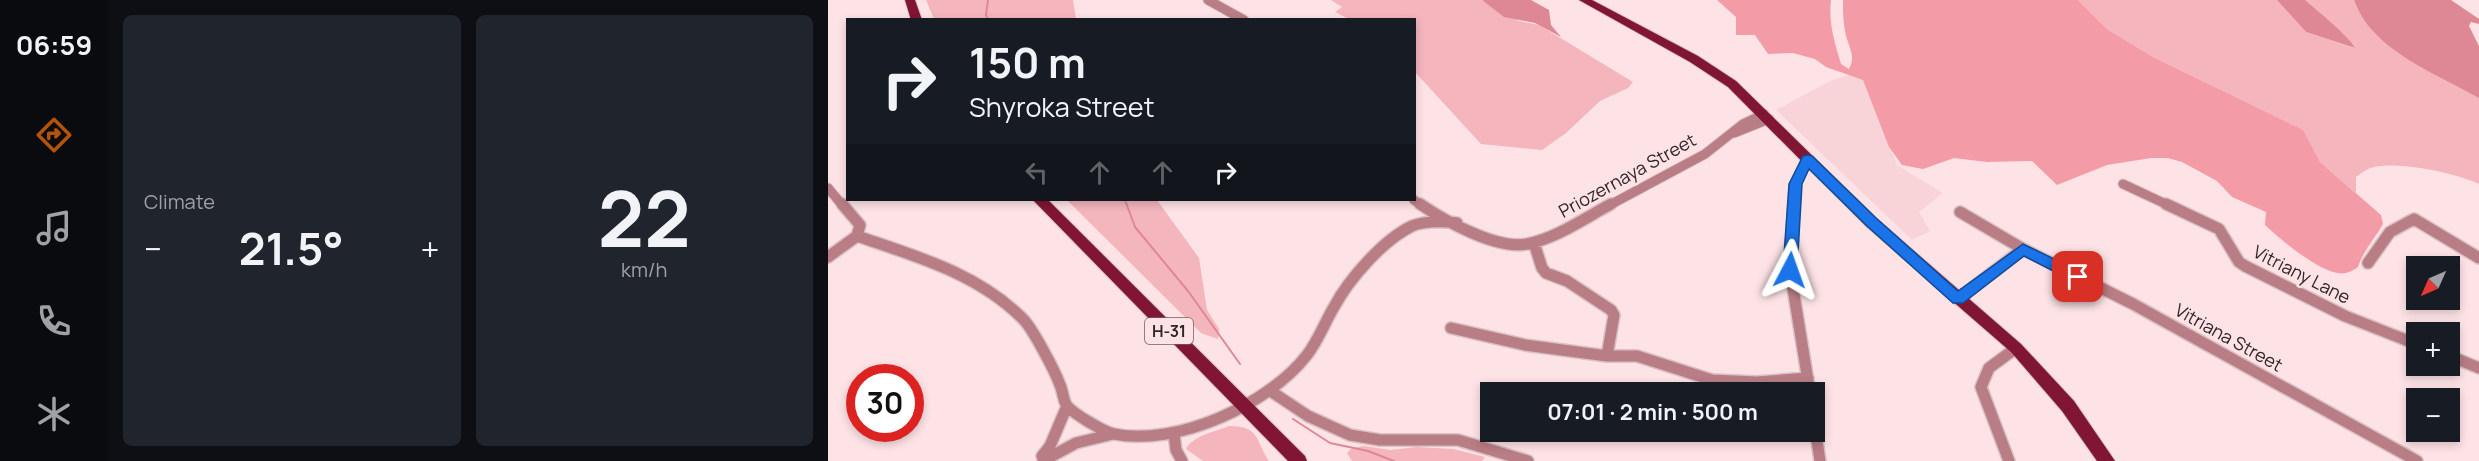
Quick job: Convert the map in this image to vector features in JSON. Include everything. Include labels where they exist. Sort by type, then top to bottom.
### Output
[{"type":"main road","points":[[910,0],[916,18]]},
{"type":"main road","points":[[1584,0],[1717,73],[1767,117],[1871,222],[2016,348],[2068,406],[2107,461]]},
{"type":"main road","name":"Н-31","points":[[1041,201],[1299,461]]},
{"type":"street","points":[[1208,0],[1240,18]]},
{"type":"street","name":"Priozernaya Street","points":[[1534,243],[1705,154],[1734,133],[1756,126],[1767,117]]},
{"type":"street","points":[[1808,159],[1795,184],[1790,270],[1809,382]]},
{"type":"street","name":"Vitriany Lane","points":[[2123,184],[2219,228],[2239,262],[2245,266],[2344,316],[2406,340]]},
{"type":"street","points":[[828,188],[860,225],[857,236],[828,257]]},
{"type":"street","points":[[1417,202],[1495,241],[1517,245],[1534,243],[1542,268],[1546,273],[1567,280],[1611,310],[1614,315],[1606,356]]},
{"type":"street","points":[[1040,461],[1058,449],[1084,438],[1113,434],[1145,436],[1174,434],[1198,428],[1281,382],[1308,354],[1335,304],[1369,260],[1413,226],[1420,215],[1417,202]]},
{"type":"street","name":"Vitriana Street","points":[[1960,212],[2023,249],[2133,304],[2417,461]]},
{"type":"street","points":[[2368,263],[2390,232],[2414,219],[2479,258]]},
{"type":"street","points":[[1413,226],[1446,221],[1456,223]]},
{"type":"street","points":[[857,236],[939,264],[969,278],[1024,319],[1060,384],[1067,406],[1096,426],[1113,434]]},
{"type":"street","points":[[1958,299],[2023,249]]},
{"type":"street","points":[[1451,328],[1525,345],[1606,356],[1637,356],[1712,380],[1757,382],[1808,378]]},
{"type":"street","points":[[2009,461],[1981,387],[1982,375],[1989,366],[2016,348]]},
{"type":"street","points":[[2460,360],[2479,368]]},
{"type":"street","points":[[1269,390],[1297,410],[1353,438],[1458,440],[1528,461]]},
{"type":"street","points":[[1040,461],[1050,446],[1067,406]]},
{"type":"street","points":[[1174,434],[1176,450],[1182,461]]},
{"type":"street","points":[[1817,442],[1820,461]]},
{"type":"shaded area","points":[[926,0],[1073,0],[1076,18],[934,18]]},
{"type":"shaded area","points":[[1331,0],[1482,0],[1519,21],[1539,25],[1633,82],[1628,88],[1600,101],[1566,133],[1542,150],[1481,144],[1416,73],[1416,18],[1347,18],[1335,12],[1342,7]]},
{"type":"shaded area","points":[[1482,0],[1531,0],[1549,10],[1551,25],[1561,37],[1535,23],[1504,17]]},
{"type":"shaded area","points":[[1717,0],[1831,0],[1830,17],[1834,41],[1841,64],[1849,69],[1852,55],[1844,27],[1843,0],[2078,0],[2107,29],[2153,57],[2303,130],[2320,162],[2381,215],[2383,224],[2358,267],[2346,273],[2337,273],[2315,264],[2281,239],[2265,225],[2266,212],[2232,197],[2217,181],[2182,162],[2168,158],[2151,158],[2107,165],[2057,185],[2032,161],[1987,162],[1954,158],[1923,169],[1902,165],[1889,147],[1863,80],[1826,67],[1815,59],[1793,53],[1768,54],[1755,35],[1736,35],[1736,17]]},
{"type":"shaded area","points":[[2078,0],[2277,0],[2306,32],[2354,48],[2351,42],[2325,16],[2305,0],[2354,0],[2364,20],[2479,98],[2479,184],[2424,169],[2407,166],[2378,166],[2356,177],[2356,193],[2320,162],[2302,130],[2153,57],[2107,29]]},
{"type":"shaded area","points":[[2277,0],[2305,0],[2339,30],[2355,48],[2306,32]]},
{"type":"shaded area","points":[[2354,0],[2451,0],[2479,19],[2479,24],[2471,22],[2469,26],[2479,46],[2479,98],[2402,56],[2375,33],[2364,20]]},
{"type":"shaded area","points":[[1860,72],[1897,165],[1943,193],[1919,212],[1930,231],[1912,240],[1776,110],[1832,80]]},
{"type":"shaded area","points":[[1068,201],[1158,201],[1199,258],[1207,310],[1219,329],[1218,339],[1201,333]]},
{"type":"shaded area","points":[[1229,426],[1252,432],[1269,461],[1203,461],[1186,449],[1199,437]]},
{"type":"shaded area","points":[[1364,446],[1390,450],[1417,447],[1453,449],[1485,457],[1482,461],[1352,461],[1347,453],[1352,448]]},
{"type":"waterway","points":[[987,18],[988,0]]},
{"type":"waterway","points":[[1125,201],[1135,227],[1188,291],[1240,364]]},
{"type":"waterway","points":[[1293,419],[1330,443],[1368,451],[1394,461]]},
{"type":"route","points":[[1790,270],[1795,184],[1808,159],[1871,222],[1958,299],[2023,249],[2078,277]]}]
